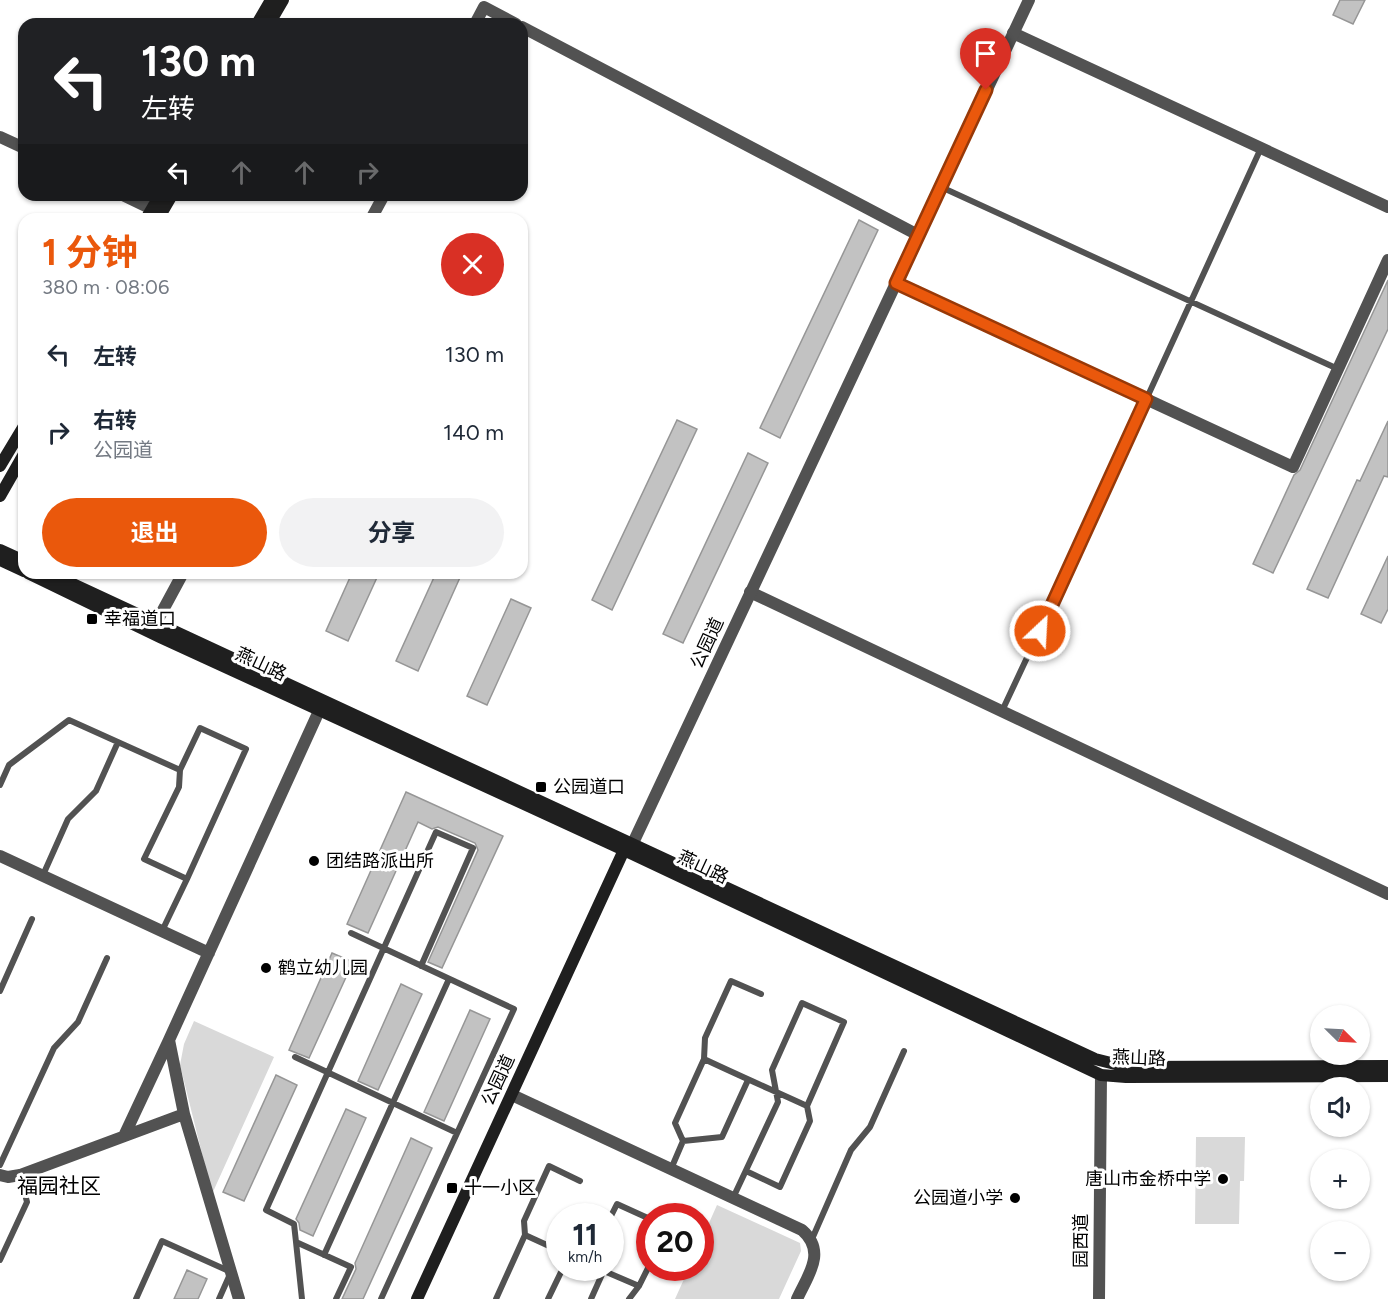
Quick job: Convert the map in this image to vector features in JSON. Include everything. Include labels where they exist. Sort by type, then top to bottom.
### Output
[{"type":"main road","points":[[260,18],[271,0]]},
{"type":"main road","points":[[272,18],[283,0]]},
{"type":"main road","points":[[155,213],[166,201]]},
{"type":"main road","points":[[0,466],[18,436]]},
{"type":"main road","points":[[0,496],[18,464]]},
{"type":"main road","points":[[0,550],[18,558]]},
{"type":"main road","name":"燕山路","points":[[0,560],[18,568]]},
{"type":"main road","name":"燕山路","points":[[41,579],[319,711],[628,847],[1095,1059],[1127,1067],[1388,1066]]},
{"type":"main road","name":"燕山路","points":[[62,579],[628,847],[1101,1075],[1126,1077],[1388,1076]]},
{"type":"main road","name":"公园道","points":[[417,1299],[628,847]]},
{"type":"street","name":"公园道","points":[[628,847],[1029,0]]},
{"type":"street","points":[[478,18],[484,7],[505,18]]},
{"type":"street","points":[[528,30],[918,235]]},
{"type":"street","points":[[1013,33],[1388,207]]},
{"type":"street","points":[[0,137],[18,145]]},
{"type":"street","points":[[131,201],[148,213]]},
{"type":"street","points":[[896,283],[1293,467],[1388,260]]},
{"type":"street","points":[[156,623],[180,579]]},
{"type":"street","points":[[750,592],[1388,894]]},
{"type":"street","points":[[124,1136],[319,711]]},
{"type":"street","points":[[0,855],[209,953]]},
{"type":"street","points":[[169,1040],[184,1114],[239,1299]]},
{"type":"street","name":"园西道","points":[[1099,1299],[1101,1075]]},
{"type":"street","points":[[512,1095],[802,1230],[812,1239],[815,1251],[813,1263],[797,1299]]},
{"type":"street","points":[[0,1175],[8,1177],[20,1175],[184,1114]]},
{"type":"lane","points":[[1002,711],[1261,148]]},
{"type":"lane","points":[[941,186],[1338,369]]},
{"type":"lane","points":[[0,785],[9,765],[69,720],[180,770]]},
{"type":"lane","points":[[162,931],[187,879],[246,750],[200,728],[180,770],[178,787],[144,859],[187,879]]},
{"type":"lane","points":[[43,875],[68,819],[96,791],[118,742]]},
{"type":"lane","points":[[302,1299],[294,1224],[266,1210],[436,832],[473,848],[421,966]]},
{"type":"lane","points":[[0,991],[32,919]]},
{"type":"lane","points":[[351,933],[514,1009],[381,1299]]},
{"type":"lane","points":[[0,1165],[54,1048],[78,1022],[107,958]]},
{"type":"lane","points":[[324,1255],[449,979]]},
{"type":"lane","points":[[684,1141],[675,1123],[704,1059],[705,1038],[730,981],[761,994]]},
{"type":"lane","points":[[733,1198],[778,1102],[772,1070],[802,1003],[844,1022],[807,1106],[810,1121],[780,1186],[746,1171]]},
{"type":"lane","points":[[812,1239],[851,1150],[870,1127],[904,1051]]},
{"type":"lane","points":[[295,1057],[457,1133]]},
{"type":"lane","points":[[704,1059],[807,1106]]},
{"type":"lane","points":[[684,1141],[722,1137],[748,1080]]},
{"type":"lane","points":[[670,1169],[684,1141]]},
{"type":"lane","points":[[496,1299],[525,1235],[524,1221],[549,1166],[580,1180]]},
{"type":"lane","points":[[0,1260],[27,1202],[20,1175]]},
{"type":"lane","points":[[525,1235],[546,1245]]},
{"type":"lane","points":[[136,1299],[162,1241],[231,1272],[219,1299]]},
{"type":"lane","points":[[296,1242],[351,1267],[336,1299]]},
{"type":"lane","points":[[624,1279],[639,1286]]},
{"type":"lane","points":[[548,1299],[556,1281]]},
{"type":"lane","points":[[591,1299],[597,1281]]},
{"type":"lane","points":[[629,1299],[641,1281]]},
{"type":"shaded area","points":[[194,1021],[274,1057],[212,1194],[180,1065],[184,1044]]},
{"type":"shaded area","points":[[1196,1137],[1245,1137],[1244,1181],[1240,1181],[1239,1224],[1195,1224]]},
{"type":"shaded area","points":[[717,1205],[800,1243],[801,1251],[779,1299],[675,1299],[683,1281],[714,1281],[714,1212]]},
{"type":"building","points":[[1340,0],[1365,0],[1353,24],[1333,15]]},
{"type":"building","points":[[859,220],[878,230],[780,438],[760,428]]},
{"type":"building","points":[[1388,280],[1388,329],[1273,573],[1253,564],[1294,475],[1300,470]]},
{"type":"building","points":[[677,420],[697,429],[612,610],[592,600]]},
{"type":"building","points":[[1388,421],[1388,477],[1384,476],[1328,598],[1307,589],[1357,480],[1360,481]]},
{"type":"building","points":[[748,453],[768,463],[683,643],[663,634]]},
{"type":"building","points":[[1388,556],[1388,609],[1381,623],[1361,614]]},
{"type":"building","points":[[349,579],[376,579],[348,641],[326,631]]},
{"type":"building","points":[[433,579],[459,579],[418,671],[396,661]]},
{"type":"building","points":[[511,599],[531,608],[487,705],[467,696]]},
{"type":"building","points":[[406,792],[503,836],[442,968],[428,962],[478,850],[475,843],[438,827],[432,829],[418,822],[368,933],[347,924]]},
{"type":"building","points":[[332,953],[353,962],[309,1058],[289,1050]]},
{"type":"building","points":[[401,984],[422,994],[378,1090],[358,1081]]},
{"type":"building","points":[[470,1010],[490,1019],[444,1121],[424,1112]]},
{"type":"building","points":[[276,1075],[297,1085],[244,1201],[223,1192]]},
{"type":"building","points":[[346,1109],[366,1118],[313,1236],[300,1230],[296,1219]]},
{"type":"building","points":[[411,1138],[432,1148],[363,1299],[342,1299],[356,1269],[355,1263]]},
{"type":"building","points":[[187,1270],[207,1279],[198,1299],[174,1299]]},
{"type":"place","name":"幸福道口","points":[[92,619]]},
{"type":"place","name":"公园道口","points":[[541,787]]},
{"type":"place","name":"团结路派出所","points":[[314,861]]},
{"type":"place","name":"鹤立幼儿园","points":[[266,968]]},
{"type":"place","name":"唐山市金桥中学","points":[[1223,1179]]},
{"type":"place","name":"十一小区","points":[[452,1188]]},
{"type":"place","name":"公园道小学","points":[[1015,1198]]},
{"type":"district","name":"福园社区","points":[[59,1186]]},
{"type":"route","points":[[986,90],[896,283],[1146,399],[1040,631]]}]
